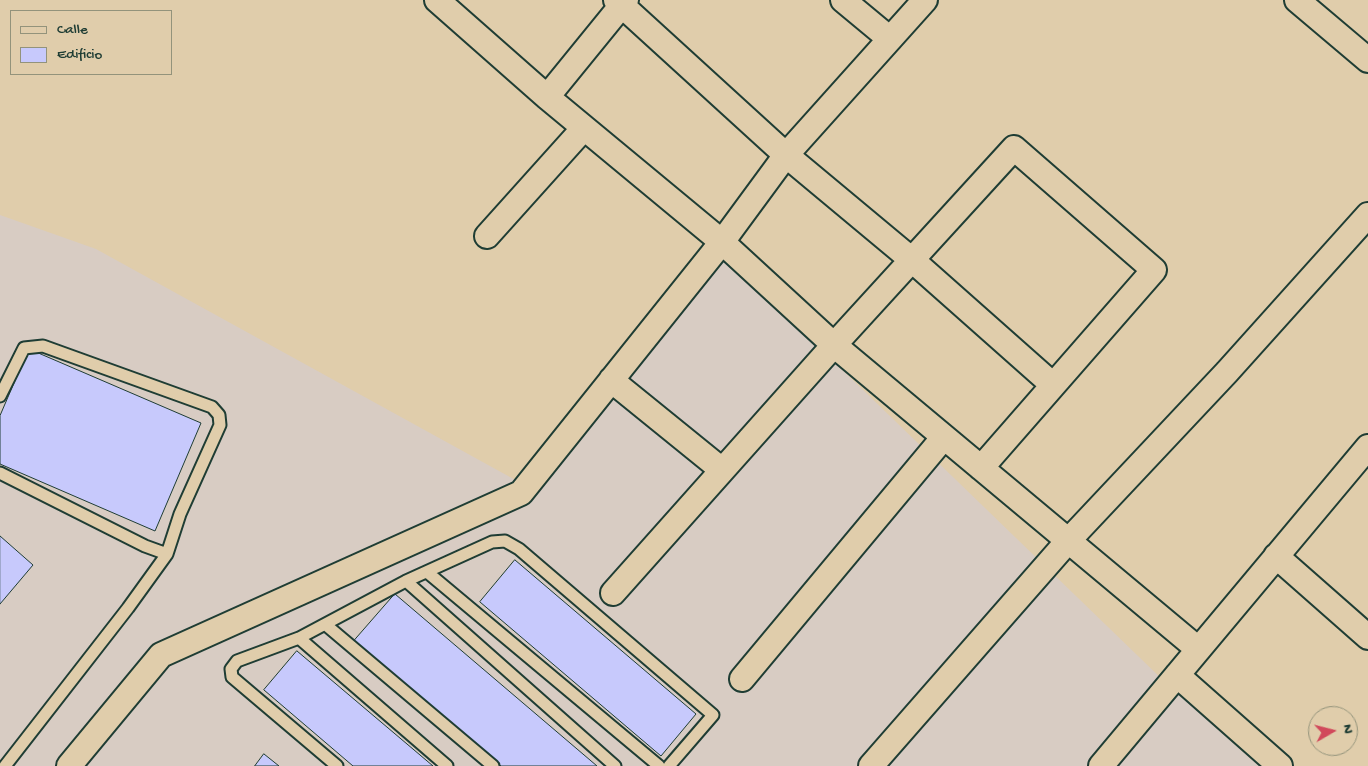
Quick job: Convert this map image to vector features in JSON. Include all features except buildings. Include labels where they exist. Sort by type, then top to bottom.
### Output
[{"type":"street","points":[[437,0],[547,97],[722,242],[834,345],[1198,649]]},
{"type":"street","points":[[843,0],[890,39]]},
{"type":"street","points":[[70,766],[161,655],[521,493],[722,242],[786,155],[925,0]]},
{"type":"street","points":[[1297,0],[1368,60]]},
{"type":"street","points":[[547,97],[621,2],[786,155],[912,260],[1053,385]]},
{"type":"street","points":[[487,236],[584,128]]},
{"type":"street","points":[[613,593],[834,345],[1014,148],[1154,270],[980,468]]},
{"type":"street","points":[[871,766],[1068,541],[1227,372],[1368,215]]},
{"type":"street","points":[[611,380],[722,470]]},
{"type":"street","points":[[742,679],[944,437]]},
{"type":"street","points":[[1100,766],[1368,447]]},
{"type":"street","points":[[1276,556],[1368,637]]},
{"type":"street","points":[[1176,674],[1280,766]]},
{"type":"lane","points":[[0,396],[24,348],[43,346],[212,407],[219,415],[220,425],[180,514],[167,554],[128,608],[5,766]]},
{"type":"lane","points":[[0,473],[145,546],[167,554]]},
{"type":"lane","points":[[337,766],[232,677],[232,669],[236,662],[299,638],[406,581],[492,542],[506,541],[520,549],[713,715],[669,766]]},
{"type":"lane","points":[[427,572],[659,766]]},
{"type":"lane","points":[[406,581],[615,766]]},
{"type":"lane","points":[[326,625],[492,766]]},
{"type":"lane","points":[[299,638],[447,766]]},
{"type":"shaded area","points":[[0,215],[96,249],[519,482],[709,241],[1168,685],[1259,766],[0,766]]}]
